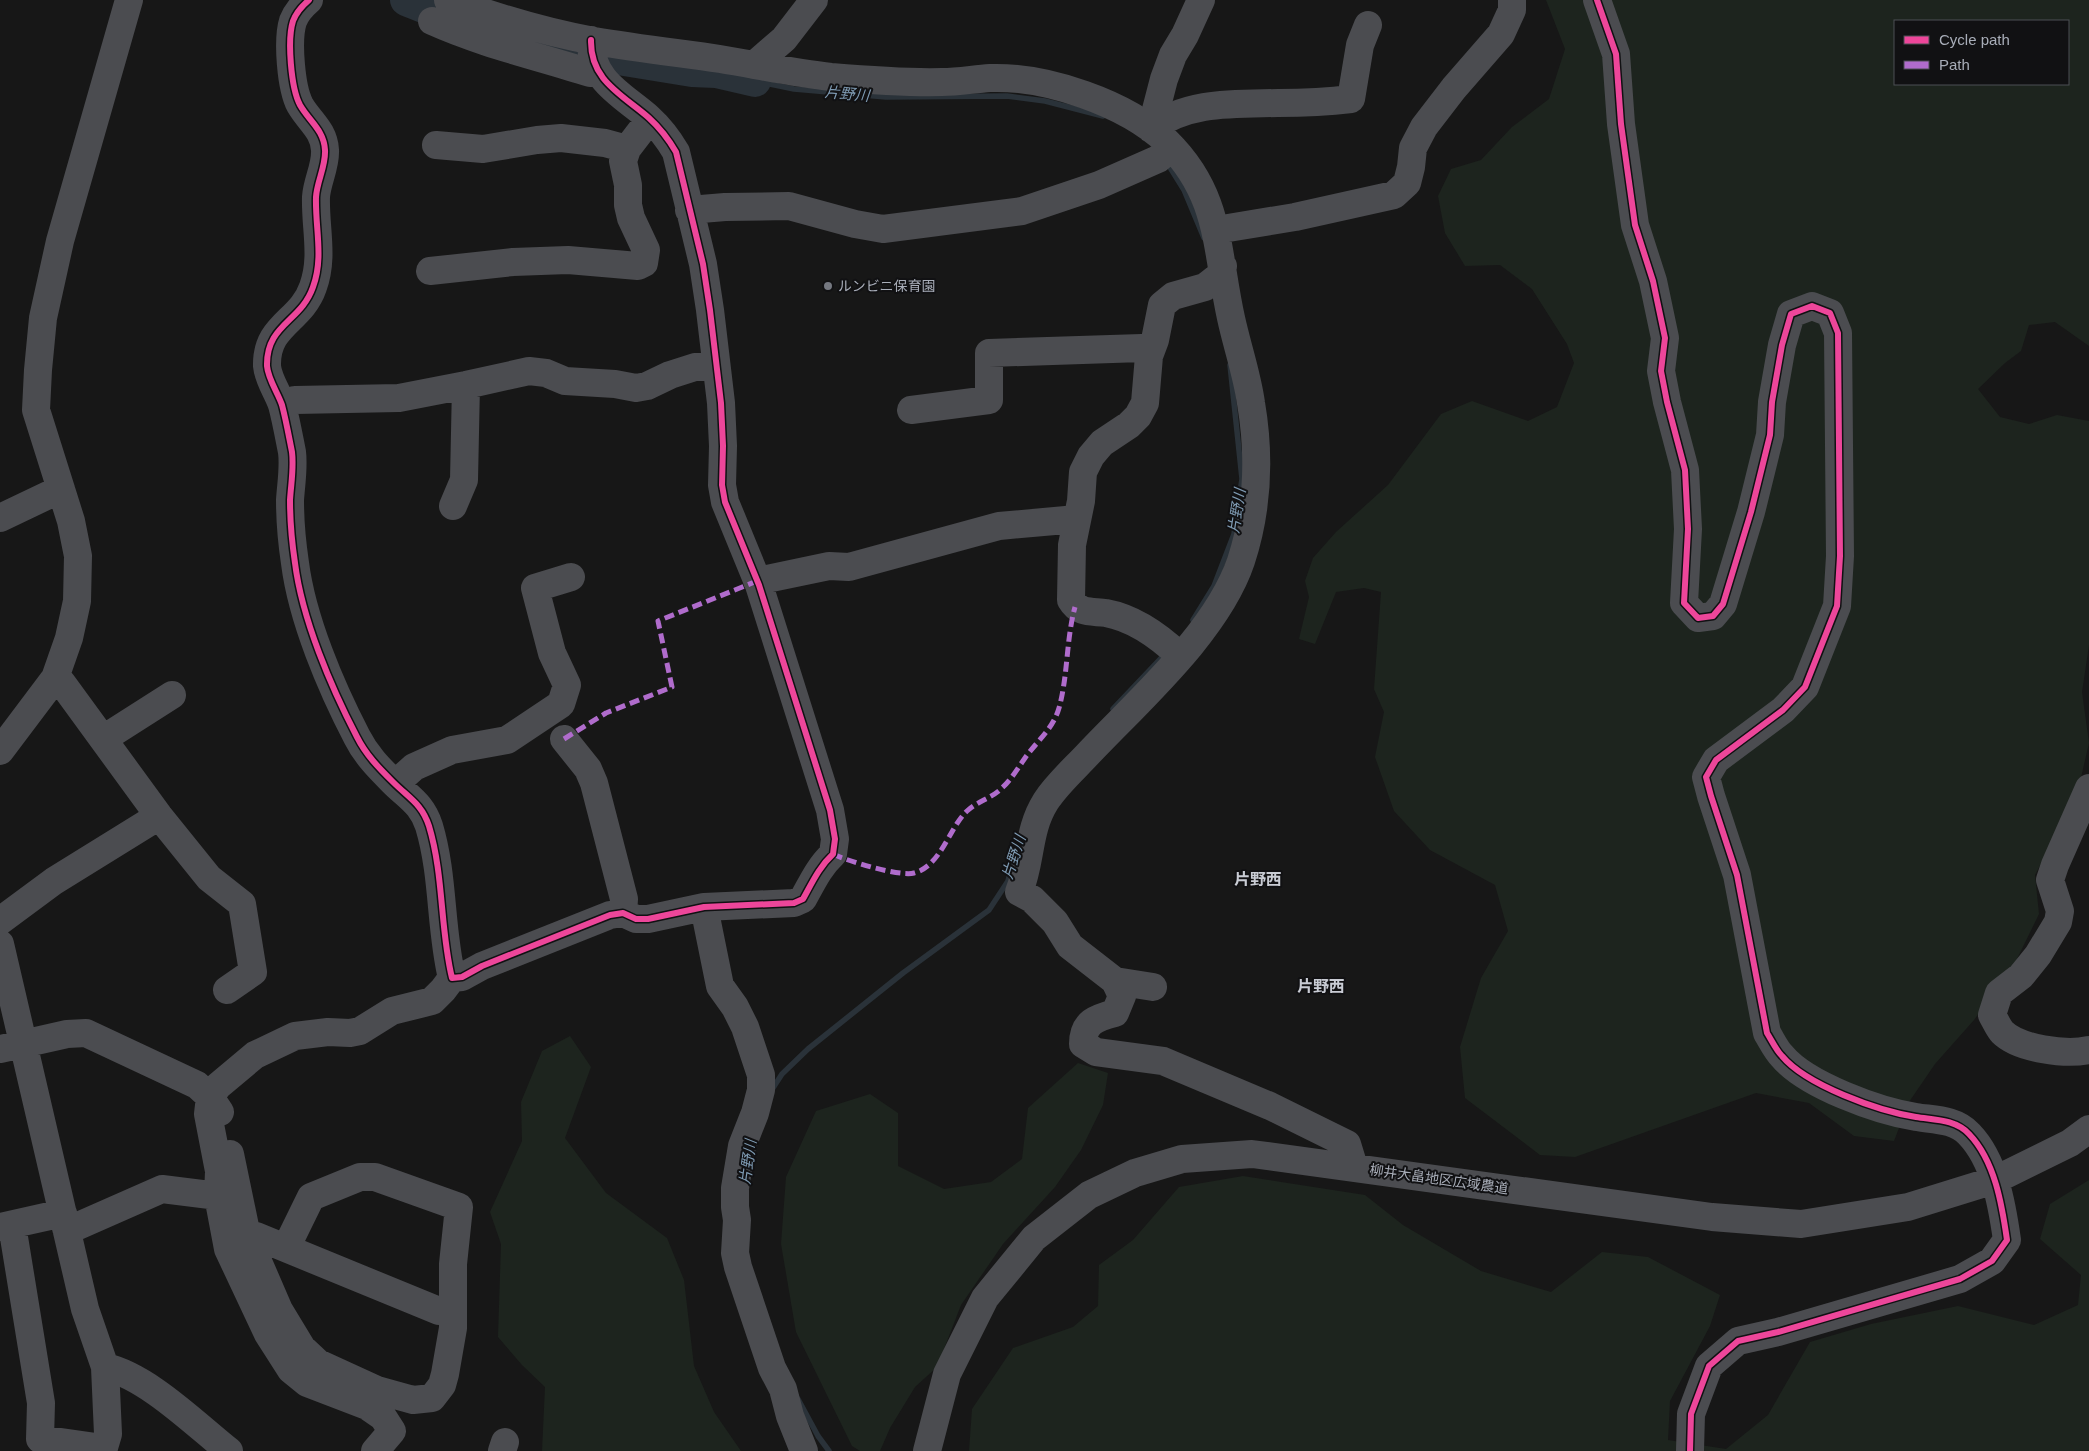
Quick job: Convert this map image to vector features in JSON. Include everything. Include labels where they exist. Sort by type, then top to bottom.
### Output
[{"type":"street","points":[[0,751],[55,678],[69,638],[77,601],[78,556],[71,521],[36,410],[43,318],[60,241],[129,0]]},
{"type":"street","points":[[309,0],[298,12],[293,23],[291,38],[294,86],[300,106],[316,124],[323,138],[325,153],[316,198],[320,254],[314,285],[307,303],[278,330],[270,345],[267,368],[282,404],[293,458],[291,516],[294,562],[301,601],[336,694],[368,758],[420,806],[429,826],[440,887],[452,978],[432,1001],[392,1011],[360,1031],[295,1036],[255,1055],[218,1086],[210,1097],[208,1114],[218,1171],[218,1196],[228,1249],[268,1334],[291,1370],[307,1383],[366,1406],[383,1417],[392,1431],[376,1451]]},
{"type":"street","points":[[754,65],[784,39],[814,0]]},
{"type":"street","points":[[1151,129],[1164,79],[1173,55],[1202,0]]},
{"type":"street","points":[[1216,230],[1295,217],[1394,196],[1407,183],[1413,148],[1424,127],[1454,88],[1501,34],[1512,10],[1512,0]]},
{"type":"street","points":[[1597,0],[1616,54],[1621,124],[1635,225],[1653,281],[1665,338],[1661,371],[1666,402],[1685,470],[1688,529],[1684,603],[1698,618],[1713,616],[1723,604],[1751,512],[1770,436],[1772,402],[1782,345],[1791,314],[1812,306],[1830,313],[1838,333],[1840,556],[1837,606],[1805,687],[1783,710],[1716,760],[1706,777],[1736,876],[1767,1033],[1781,1056],[1796,1069],[1826,1086],[1873,1107],[1915,1117],[1948,1121],[1969,1133],[1985,1156],[1994,1180],[2004,1218],[2007,1240],[1992,1261],[1960,1279],[1778,1332],[1738,1340],[1709,1366],[1691,1414],[1690,1451]]},
{"type":"street","points":[[440,11],[510,21],[593,56],[754,65],[828,76],[942,82],[993,78],[1032,81],[1064,88],[1102,101],[1151,129],[1165,153],[1194,174],[1206,196],[1216,230],[1230,314],[1251,400],[1257,446],[1257,486],[1250,526],[1240,564],[1211,618],[1175,652],[1048,797],[1032,830],[1028,864],[1019,892],[1032,899],[1055,922],[1070,946],[1115,981],[1122,996],[1115,1013],[1094,1019],[1083,1033],[1082,1044],[1096,1052],[1163,1062],[1270,1106],[1347,1144],[1354,1167]]},
{"type":"street","points":[[1151,129],[1165,118],[1195,108],[1224,104],[1319,102],[1351,99],[1360,45],[1368,25]]},
{"type":"street","points":[[452,978],[462,977],[482,966],[610,915],[623,913],[636,919],[648,919],[704,907],[794,903],[803,899],[814,878],[833,854],[835,839],[830,810],[757,581],[725,502],[722,485],[721,403],[703,264],[676,152],[667,138],[650,119],[603,80],[593,56]]},
{"type":"street","points":[[430,270],[513,262],[559,260],[638,266],[644,263],[646,250],[631,218],[628,205],[628,185],[623,161],[627,149],[650,119]]},
{"type":"street","points":[[436,145],[483,149],[561,138],[605,143],[627,149]]},
{"type":"street","points":[[689,210],[725,207],[789,206],[855,224],[883,229],[1022,211],[1099,185],[1165,153]]},
{"type":"street","points":[[1175,652],[1130,620],[1106,613],[1084,612],[1075,607],[1071,600],[1072,545],[1081,501],[1083,472],[1091,456],[1102,443],[1138,416],[1145,403],[1149,356],[1162,305],[1173,296],[1205,287],[1219,276],[1222,266]]},
{"type":"street","points":[[911,410],[989,400],[989,354],[1142,348],[1151,350]]},
{"type":"street","points":[[282,404],[295,400],[399,398],[466,386],[529,371],[546,373],[566,381],[615,384],[636,388],[647,386],[670,375],[695,367],[716,366]]},
{"type":"street","points":[[453,506],[464,480],[466,386]]},
{"type":"street","points":[[0,518],[61,489]]},
{"type":"street","points":[[757,581],[829,566],[850,567],[1000,526],[1077,519]]},
{"type":"street","points":[[395,784],[414,767],[452,750],[507,740],[561,704],[567,685],[552,653],[535,588],[571,577]]},
{"type":"street","points":[[55,678],[62,683],[159,816],[209,878],[242,904],[253,972],[227,990]]},
{"type":"street","points":[[103,739],[172,695]]},
{"type":"street","points":[[564,739],[588,769],[594,783],[624,899],[623,913]]},
{"type":"street","points":[[2089,788],[2050,880],[2060,911],[2058,922],[2038,955],[2021,976],[1999,993],[1992,1014],[2002,1032],[2030,1047],[2075,1053],[2089,1050]]},
{"type":"street","points":[[0,921],[54,881],[159,816]]},
{"type":"street","points":[[704,907],[720,986],[735,1007],[745,1027],[761,1075],[761,1090],[755,1113],[742,1146],[736,1188],[735,1253],[764,1346],[772,1368],[783,1389],[790,1416],[804,1451]]},
{"type":"street","points":[[0,944],[12,1046],[65,1221],[85,1309],[105,1367],[108,1434],[103,1450],[40,1440],[41,1402],[6,1226],[65,1221],[78,1226],[162,1189],[218,1196]]},
{"type":"street","points":[[1115,981],[1153,987]]},
{"type":"street","points":[[12,1046],[67,1034],[86,1033],[197,1085],[210,1097],[219,1110],[247,1236],[279,1310],[302,1348],[318,1363],[377,1390],[413,1400],[432,1398],[442,1385],[453,1328],[453,1264],[459,1207],[375,1177],[360,1177],[311,1197],[286,1248]]},
{"type":"street","name":"柳井大畠地区広域農道","points":[[927,1451],[947,1374],[985,1298],[1034,1238],[1089,1195],[1135,1173],[1182,1159],[1252,1154],[1712,1217],[1801,1224],[1908,1207],[1994,1180],[2070,1143],[2089,1129]]},
{"type":"street","points":[[247,1236],[256,1236],[439,1311],[452,1311]]},
{"type":"street","points":[[105,1367],[118,1370],[142,1382],[229,1451]]},
{"type":"shaded area","points":[[1546,0],[2089,0],[2089,346],[2055,322],[2029,325],[2021,351],[2005,363],[1978,389],[2000,417],[2029,424],[2057,415],[2089,421],[2089,645],[2082,692],[2089,743],[2077,795],[2035,875],[2039,914],[2014,965],[1974,1020],[1935,1064],[1909,1102],[1894,1141],[1854,1136],[1809,1103],[1756,1093],[1575,1157],[1540,1155],[1465,1098],[1460,1047],[1481,978],[1508,931],[1495,885],[1430,850],[1394,811],[1375,757],[1384,712],[1374,689],[1381,592],[1364,588],[1336,592],[1315,644],[1299,639],[1309,597],[1305,581],[1313,558],[1336,532],[1388,485],[1441,414],[1472,401],[1528,421],[1557,407],[1574,363],[1567,344],[1532,289],[1500,265],[1465,266],[1445,233],[1438,196],[1451,169],[1481,160],[1512,127],[1549,99],[1565,49]]},
{"type":"shaded area","points":[[570,1036],[591,1067],[565,1138],[606,1193],[667,1238],[684,1280],[694,1366],[714,1412],[741,1451],[542,1451],[545,1387],[522,1365],[498,1337],[501,1244],[490,1212],[522,1141],[521,1102],[542,1051]]},
{"type":"shaded area","points":[[1078,1063],[1108,1073],[1103,1105],[1081,1150],[1055,1187],[1003,1244],[961,1305],[937,1367],[915,1387],[890,1428],[880,1451],[860,1451],[852,1446],[796,1332],[781,1244],[786,1177],[816,1111],[870,1094],[898,1113],[898,1166],[944,1189],[991,1182],[1022,1159],[1028,1108]]},
{"type":"shaded area","points":[[1243,1176],[1365,1195],[1403,1225],[1481,1271],[1551,1292],[1602,1252],[1648,1257],[1720,1295],[1710,1326],[1670,1401],[1668,1440],[1726,1449],[1768,1415],[1810,1342],[1871,1324],[1958,1306],[2034,1325],[2078,1305],[2081,1275],[2040,1239],[2050,1204],[2089,1180],[2089,1451],[969,1451],[972,1409],[1013,1348],[1073,1327],[1098,1306],[1099,1265],[1133,1240],[1179,1187]]},
{"type":"waterway","name":"片野川","points":[[406,0],[487,32],[575,52],[692,71],[716,72],[755,81]]},
{"type":"waterway","name":"片野川","points":[[755,81],[794,89],[886,97],[1007,96],[1045,101],[1103,116]]},
{"type":"waterway","name":"片野川","points":[[1166,161],[1184,190],[1204,238]]},
{"type":"waterway","name":"片野川","points":[[1193,620],[1214,586],[1234,534],[1242,479],[1230,365]]},
{"type":"waterway","name":"片野川","points":[[1113,709],[1167,652]]},
{"type":"waterway","name":"片野川","points":[[771,1091],[782,1074],[808,1049],[903,973],[989,910],[1008,881],[1018,841]]},
{"type":"waterway","name":"片野川","points":[[798,1399],[818,1436],[829,1451]]},
{"type":"marked path","points":[[564,739],[606,713],[672,687],[658,621],[757,581]]},
{"type":"marked path","points":[[833,854],[874,868],[907,874],[923,869],[931,863],[967,811],[1005,785],[1053,722],[1062,696],[1075,607]]},
{"type":"cycle path","points":[[309,0],[293,21],[290,51],[292,76],[297,97],[300,105],[319,131],[325,150],[316,197],[318,265],[308,299],[272,341],[268,352],[267,366],[269,376],[282,405],[292,452],[293,470],[290,508],[295,563],[304,607],[319,652],[337,697],[357,737],[364,750],[393,782],[410,797],[426,818],[434,845],[440,883],[445,941],[452,978],[462,977],[482,966],[610,915],[623,913],[636,919],[648,919],[704,907],[794,903],[803,899],[820,870],[833,854],[835,839],[830,810],[759,585],[725,502],[722,485],[721,403],[710,310],[703,264],[676,152],[653,122],[602,77],[592,54],[591,40]]},
{"type":"cycle path","points":[[1597,0],[1616,54],[1621,124],[1635,225],[1653,281],[1665,338],[1661,371],[1685,470],[1688,529],[1684,603],[1698,618],[1713,616],[1723,604],[1751,512],[1770,435],[1772,402],[1782,345],[1791,314],[1812,306],[1830,313],[1838,333],[1840,556],[1837,606],[1805,687],[1783,710],[1716,760],[1706,777],[1737,875],[1767,1033],[1780,1054],[1793,1067],[1825,1086],[1863,1103],[1882,1109],[1951,1123],[1969,1134],[1978,1145],[1991,1170],[2000,1198],[2007,1240],[1992,1261],[1960,1279],[1778,1332],[1738,1341],[1709,1366],[1691,1414],[1690,1451]]},
{"type":"place","name":"ルンビニ保育園","points":[[828,286]]},
{"type":"district","name":"片野西","points":[[1258,879]]},
{"type":"district","name":"片野西","points":[[1321,986]]}]
